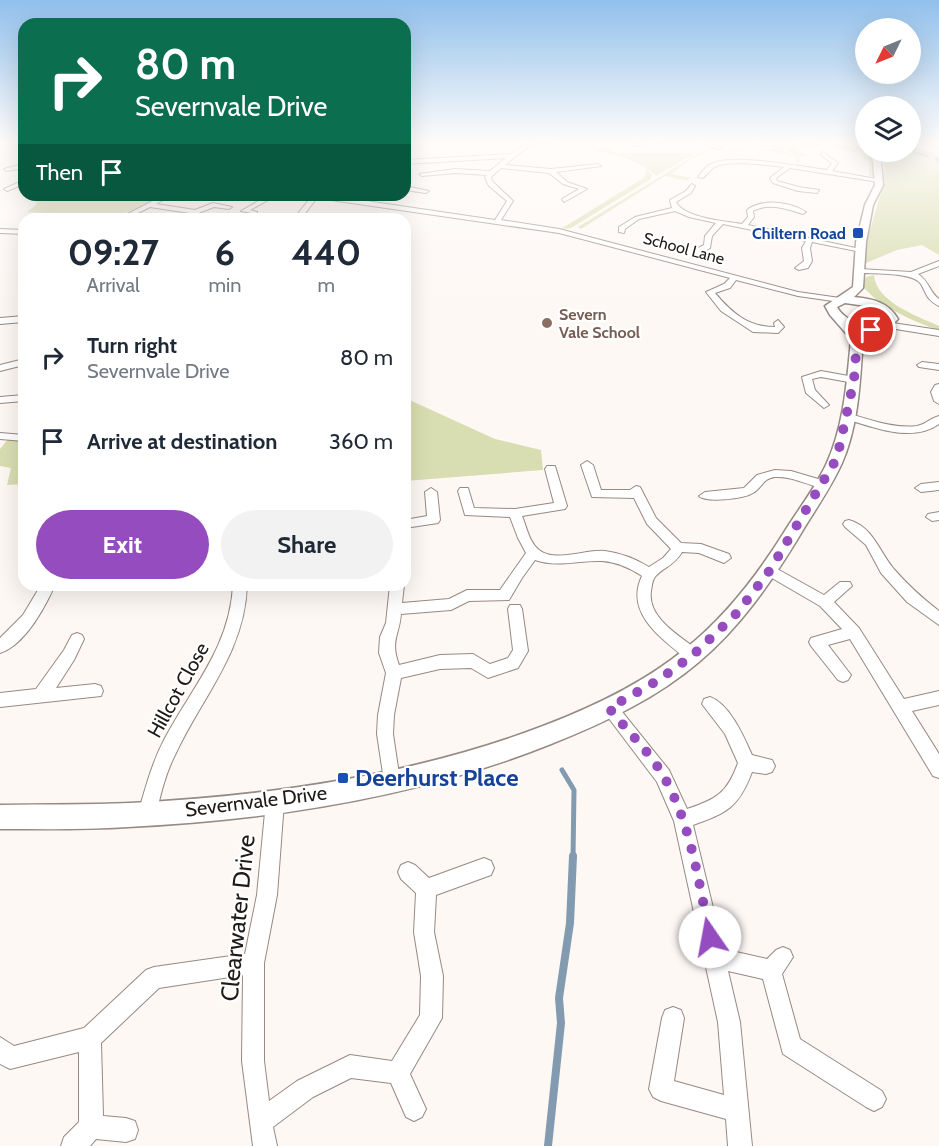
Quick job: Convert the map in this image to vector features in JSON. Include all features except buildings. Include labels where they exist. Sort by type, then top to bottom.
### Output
[{"type":"street","points":[[498,220],[510,201],[506,194]]},
{"type":"street","points":[[564,200],[574,194]]},
{"type":"street","points":[[676,209],[672,201],[684,194]]},
{"type":"street","points":[[794,209],[803,194]]},
{"type":"street","points":[[858,288],[892,319],[884,325],[865,332],[857,339],[836,316],[831,306],[858,288],[861,250],[869,205],[874,194]]},
{"type":"street","points":[[133,213],[158,201]]},
{"type":"street","points":[[255,213],[244,211],[263,201]]},
{"type":"street","name":"School Lane","points":[[355,201],[498,220],[609,242],[798,294],[842,300]]},
{"type":"street","points":[[376,204],[380,201]]},
{"type":"street","points":[[150,205],[196,212],[213,205],[229,207]]},
{"type":"street","points":[[743,226],[751,217],[750,210],[755,206],[771,205],[803,212]]},
{"type":"street","points":[[622,232],[621,228],[637,218],[676,209],[691,216],[861,250]]},
{"type":"street","points":[[697,252],[707,246],[709,236],[721,222]]},
{"type":"street","points":[[0,231],[18,232]]},
{"type":"street","points":[[799,268],[805,266],[808,261],[806,248],[810,240]]},
{"type":"street","points":[[860,271],[912,274],[939,263]]},
{"type":"street","points":[[912,274],[924,282],[929,296],[939,303]]},
{"type":"street","points":[[735,277],[727,286],[710,292],[724,309],[756,332],[778,330],[780,327],[778,323]]},
{"type":"street","name":"School Lane","points":[[798,294],[836,316]]},
{"type":"street","points":[[842,300],[858,300],[882,308],[928,330]]},
{"type":"street","points":[[836,316],[859,325],[884,325],[939,333]]},
{"type":"street","points":[[0,321],[18,320]]},
{"type":"street","name":"Severnvale Drive","points":[[0,817],[147,814],[275,801],[391,781],[438,771],[528,744],[609,708],[657,681],[693,655],[738,612],[770,570],[837,458],[854,380],[857,339]]},
{"type":"street","points":[[0,368],[18,364]]},
{"type":"street","points":[[922,365],[939,367]]},
{"type":"street","points":[[824,405],[810,391],[803,375],[821,374],[854,380]]},
{"type":"street","points":[[939,387],[936,392],[939,401]]},
{"type":"street","points":[[0,400],[18,398]]},
{"type":"street","points":[[846,416],[909,430],[937,425]]},
{"type":"street","points":[[0,436],[18,438]]},
{"type":"street","points":[[587,465],[596,494],[637,492],[651,521],[678,548]]},
{"type":"street","points":[[464,491],[469,512],[515,513],[561,506],[551,469]]},
{"type":"street","points":[[705,496],[746,492],[752,489],[759,478],[772,474],[798,477],[821,484]]},
{"type":"street","points":[[921,489],[939,486]]},
{"type":"street","points":[[411,523],[434,520],[431,492]]},
{"type":"street","points":[[515,513],[527,545],[534,554],[556,560],[600,556],[615,558],[650,574]]},
{"type":"street","points":[[849,524],[871,542],[886,569],[912,598],[939,619]]},
{"type":"street","points":[[693,655],[650,617],[643,601],[644,588],[650,574],[669,564],[678,548],[687,545],[699,547],[724,558]]},
{"type":"street","points":[[396,609],[451,604],[467,595],[504,596],[517,574],[534,554]]},
{"type":"street","points":[[770,570],[825,602],[854,632],[939,770]]},
{"type":"street","points":[[825,602],[845,586]]},
{"type":"street","points":[[0,647],[20,630],[38,608],[45,591]]},
{"type":"street","name":"Hillcot Close","points":[[147,814],[168,750],[231,639],[239,612],[240,591]]},
{"type":"street","points":[[391,781],[385,734],[394,673],[387,653],[387,637],[396,609],[397,591]]},
{"type":"street","points":[[394,673],[440,662],[473,662],[488,671],[513,663],[521,651],[515,609]]},
{"type":"street","points":[[843,675],[811,637],[854,632]]},
{"type":"street","points":[[40,696],[69,655],[77,639]]},
{"type":"street","points":[[0,700],[95,691]]},
{"type":"street","points":[[899,707],[939,698]]},
{"type":"street","points":[[683,820],[725,804],[736,793],[747,763],[731,729],[710,704]]},
{"type":"street","points":[[609,708],[663,776],[683,820],[729,1022],[740,1146]]},
{"type":"street","points":[[747,763],[766,766]]},
{"type":"street","name":"Clearwater Drive","points":[[266,1146],[260,1122],[253,1061],[254,963],[267,895],[275,801]]},
{"type":"street","points":[[426,889],[484,867]]},
{"type":"street","points":[[398,1073],[431,1018],[432,976],[424,932],[426,889],[408,872]]},
{"type":"street","points":[[714,957],[777,964],[791,1046],[874,1099]]},
{"type":"street","points":[[0,1048],[10,1058],[90,1038],[154,978],[254,963]]},
{"type":"street","points":[[673,1018],[661,1089],[738,1111]]},
{"type":"street","points":[[73,1146],[91,1127],[90,1038]]},
{"type":"street","points":[[260,1122],[305,1089],[350,1066],[398,1073]]},
{"type":"street","points":[[398,1073],[414,1108]]},
{"type":"street","points":[[91,1127],[126,1130]]},
{"type":"green space","points":[[617,194],[626,194],[571,228],[561,229]]},
{"type":"green space","points":[[631,194],[636,194],[581,229],[578,227]]},
{"type":"green space","points":[[880,194],[939,194],[939,255],[922,245],[897,250],[866,263],[865,247]]},
{"type":"green space","points":[[37,201],[150,201],[124,213],[27,212],[36,205]]},
{"type":"green space","points":[[874,275],[876,285],[890,300],[909,313],[939,326],[939,330],[908,318],[877,300],[863,286],[866,277]]},
{"type":"green space","points":[[411,401],[495,439],[541,450],[543,470],[411,481]]},
{"type":"green space","points":[[10,437],[18,438],[18,484],[7,485],[11,468],[0,466],[0,449]]},
{"type":"waterway","points":[[562,770],[574,790],[573,858]]},
{"type":"waterway","points":[[548,1146],[561,1023],[559,998],[570,923],[573,856]]},
{"type":"place","name":"Chiltern Road","points":[[858,233]]},
{"type":"place","name":"Severn Vale School","points":[[547,323]]},
{"type":"place","name":"Deerhurst Place","points":[[343,778]]},
{"type":"route","points":[[710,937],[683,820],[674,796],[652,759],[609,708],[657,681],[693,655],[738,612],[770,570],[837,458],[854,380],[857,339],[871,330]]}]
